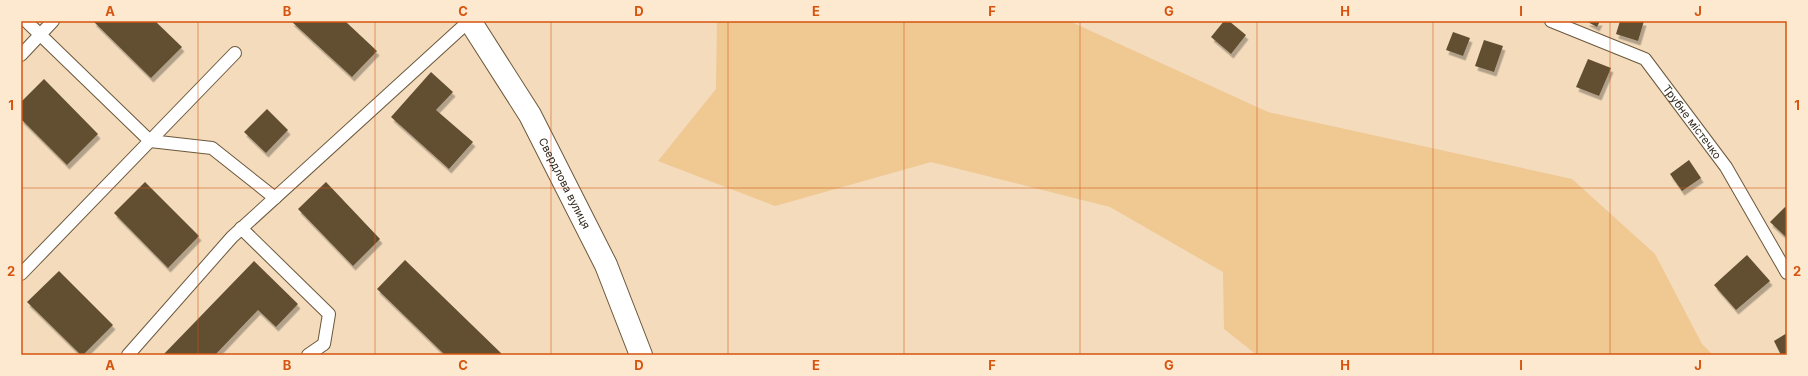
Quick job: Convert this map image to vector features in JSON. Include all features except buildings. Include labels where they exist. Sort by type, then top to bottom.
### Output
[{"type":"street","name":"Свердлова вулиця","points":[[470,21],[533,121],[606,265],[641,355]]},
{"type":"lane","points":[[26,21],[150,141],[212,148],[275,198]]},
{"type":"lane","points":[[21,55],[53,21]]},
{"type":"lane","points":[[128,355],[241,228],[470,21]]},
{"type":"lane","name":"Трубне містечко","points":[[1551,21],[1645,58],[1726,167],[1787,274]]},
{"type":"lane","points":[[21,274],[235,53]]},
{"type":"lane","points":[[241,228],[329,314],[324,344],[308,355]]},
{"type":"shaded area","points":[[717,21],[1069,21],[1268,112],[1572,179],[1655,254],[1702,344],[1713,355],[1257,355],[1224,329],[1223,272],[1110,207],[931,162],[775,206],[658,161],[716,89]]}]
